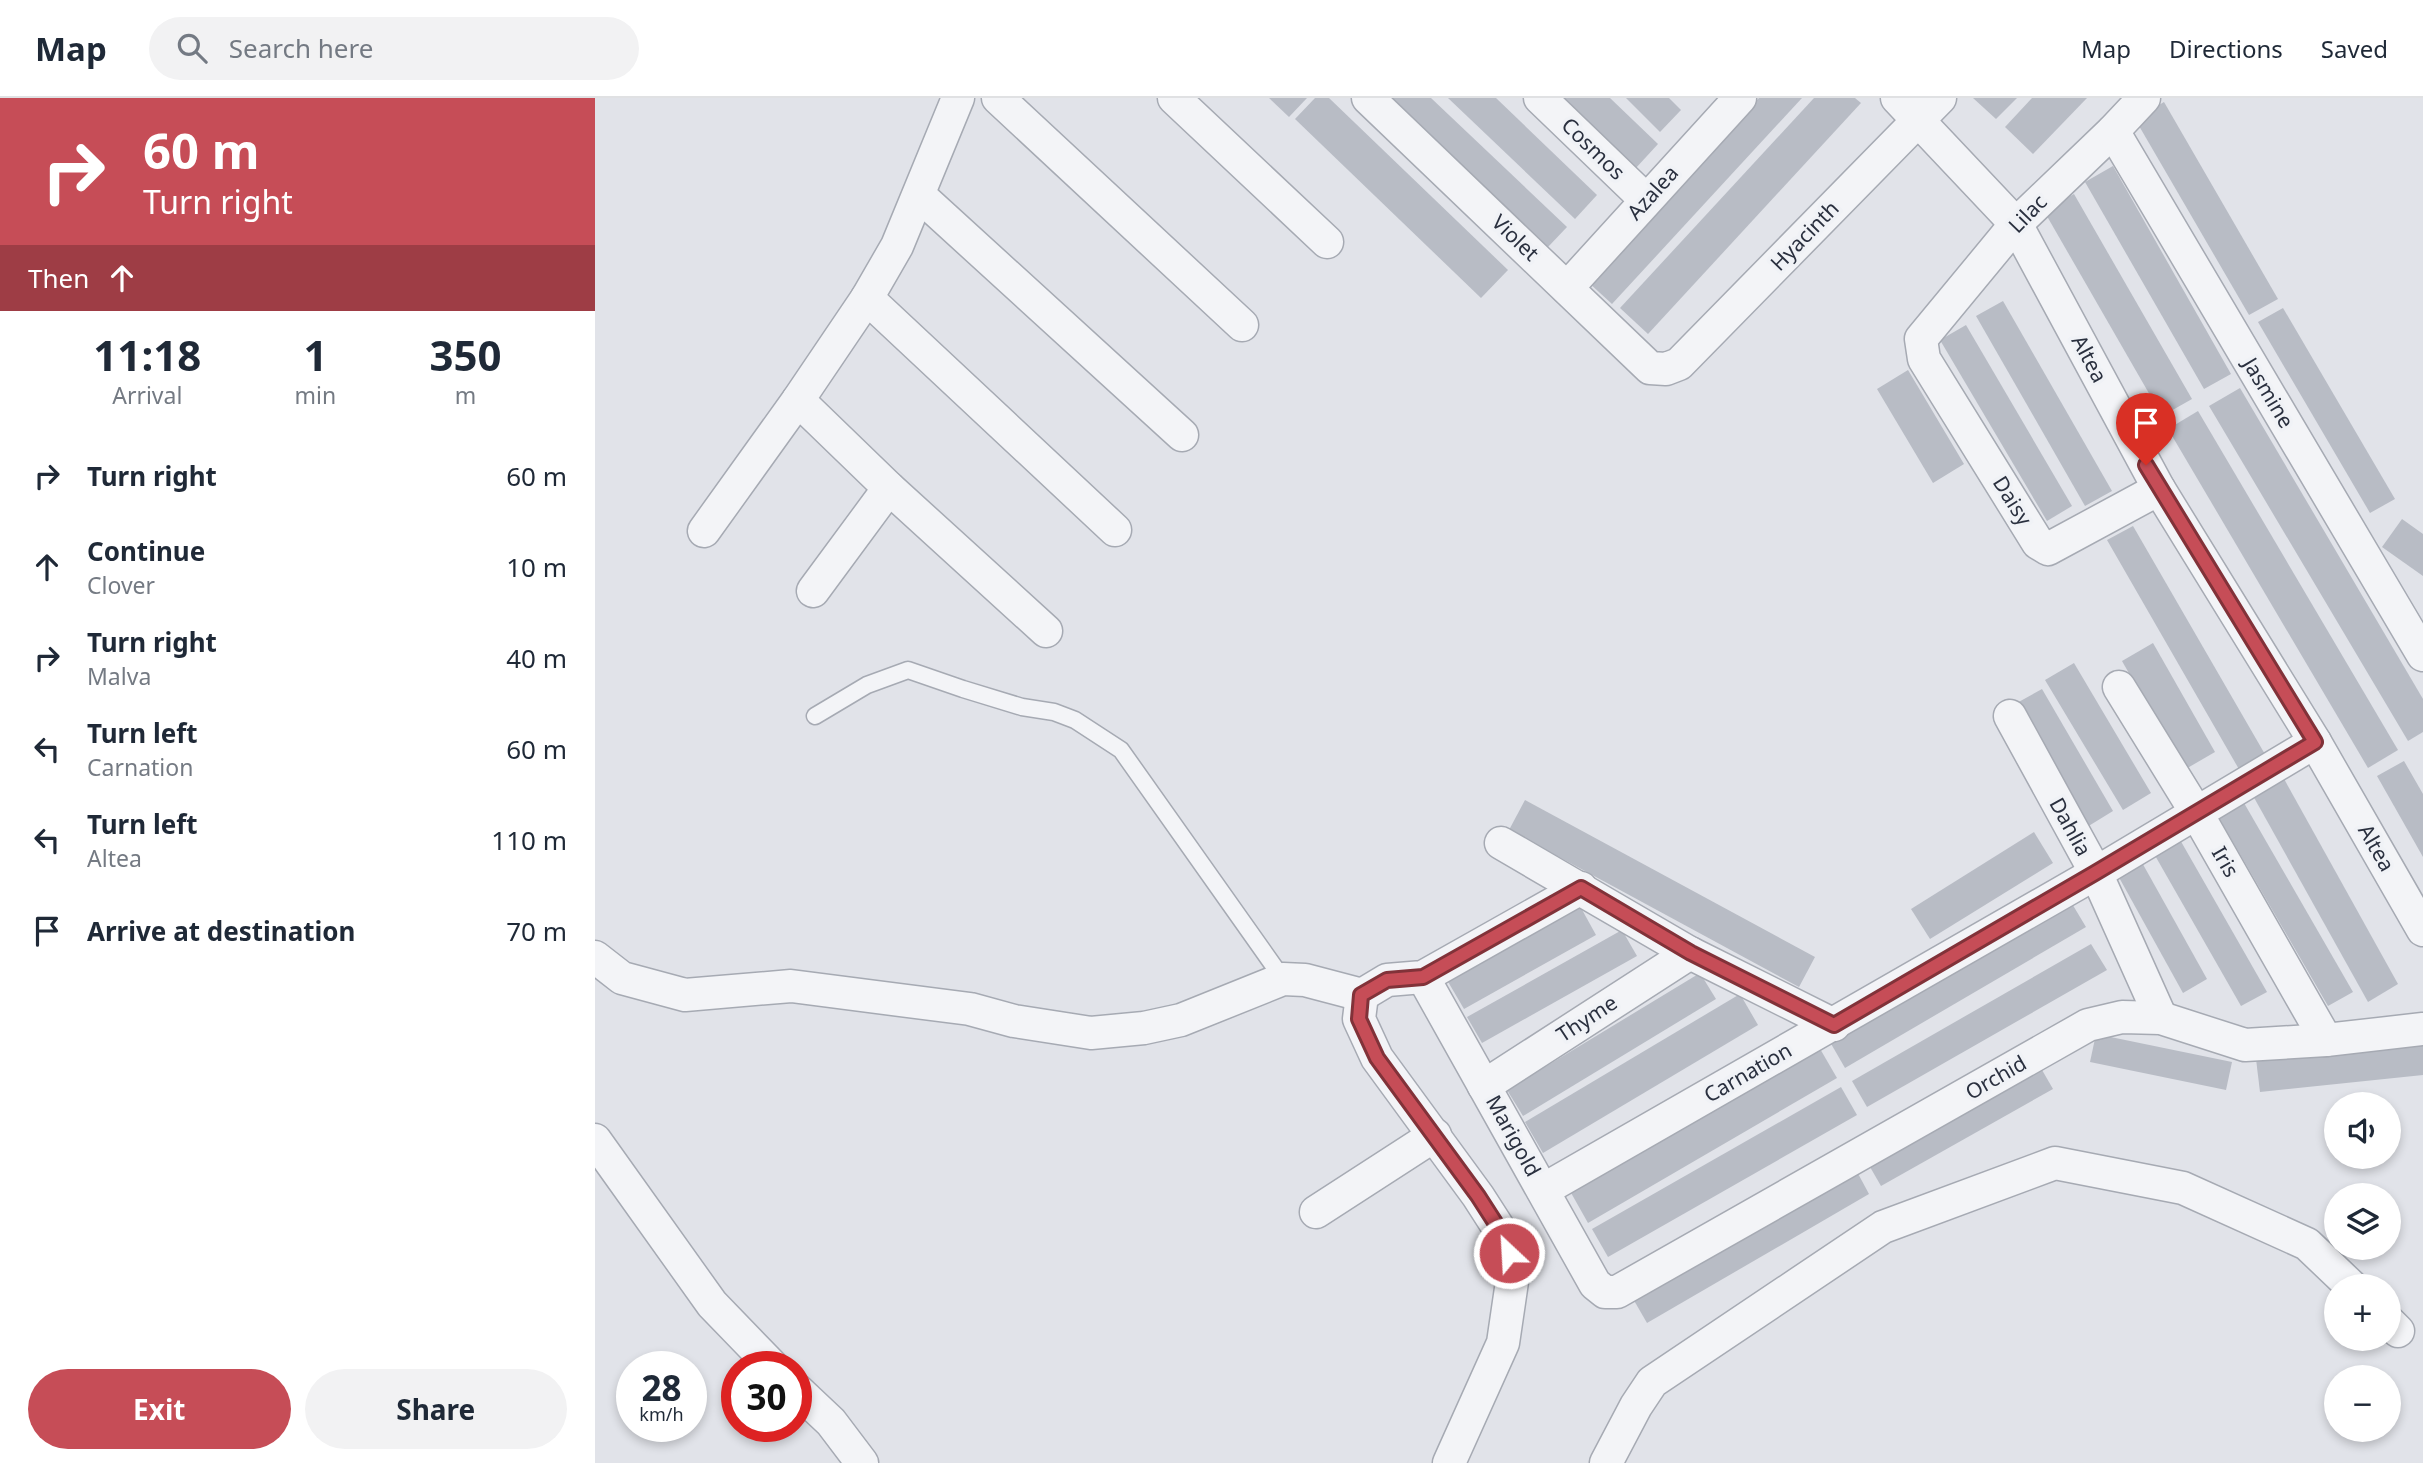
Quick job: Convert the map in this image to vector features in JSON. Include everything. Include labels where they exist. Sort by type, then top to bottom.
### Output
[{"type":"street","points":[[704,531],[867,298],[897,246],[958,98]]},
{"type":"street","points":[[998,98],[1242,326]]},
{"type":"street","points":[[1174,98],[1327,242]]},
{"type":"street","name":"Violet","points":[[1368,98],[1650,368],[1666,369]]},
{"type":"street","name":"Cosmos","points":[[1541,98],[1646,200]]},
{"type":"street","name":"Hyacinth","points":[[1666,369],[1679,364],[1908,109],[1940,98]]},
{"type":"street","name":"Lilac","points":[[1921,339],[2016,223],[2144,98]]},
{"type":"street","name":"Azalea","points":[[1567,288],[1646,200],[1723,103]]},
{"type":"street","name":"Altea","points":[[1908,109],[2016,223],[2159,489],[2315,742],[2423,930]]},
{"type":"street","name":"Jasmine","points":[[2113,131],[2423,656]]},
{"type":"street","points":[[919,195],[1182,435]]},
{"type":"street","points":[[867,298],[1115,530]]},
{"type":"street","name":"Daisy","points":[[1921,339],[1924,359],[2038,543],[2048,549],[2159,489]]},
{"type":"street","points":[[798,400],[889,488],[1046,631]]},
{"type":"street","points":[[813,591],[889,488]]},
{"type":"street","points":[[2384,588],[2423,615]]},
{"type":"street","name":"Iris","points":[[2119,687],[2196,812],[2326,1040]]},
{"type":"street","name":"Dahlia","points":[[2010,716],[2095,873],[2161,1018]]},
{"type":"street","name":"Carnation","points":[[1543,1190],[1834,1025],[2315,742]]},
{"type":"street","points":[[1501,843],[1691,953],[1834,1025]]},
{"type":"street","points":[[595,957],[622,978],[685,995],[791,986],[970,1009],[1014,1021],[1091,1033],[1145,1028],[1181,1020],[1283,979],[1305,980],[1361,995],[1387,980],[1423,977],[1581,888]]},
{"type":"street","name":"Thyme","points":[[1484,1086],[1691,953]]},
{"type":"street","name":"Marigold","points":[[1423,977],[1595,1284],[1605,1292]]},
{"type":"street","points":[[1361,995],[1359,1019],[1377,1058],[1435,1135],[1505,1238],[1514,1268],[1503,1343],[1449,1463]]},
{"type":"street","name":"Orchid","points":[[1605,1292],[1617,1292],[2088,1025],[2122,1017],[2161,1018],[2245,1045],[2326,1040],[2423,1029]]},
{"type":"street","points":[[1316,1212],[1435,1135]]},
{"type":"street","points":[[595,1140],[712,1304],[758,1351]]},
{"type":"street","points":[[1606,1463],[1652,1382],[1883,1227],[2055,1163],[2183,1188],[2307,1244],[2338,1274]]},
{"type":"street","points":[[812,1404],[831,1422],[862,1463]]},
{"type":"lane","points":[[815,716],[867,685],[908,670],[1005,702],[1054,712],[1076,720],[1121,750],[1283,979]]},
{"type":"building","points":[[1269,98],[1307,98],[1289,117]]},
{"type":"building","points":[[1315,98],[1329,98],[1508,270],[1481,298],[1295,119]]},
{"type":"building","points":[[1390,98],[1431,98],[1567,227],[1548,247]]},
{"type":"building","points":[[1448,98],[1496,98],[1597,195],[1575,219]]},
{"type":"building","points":[[1561,98],[1610,98],[1658,144],[1635,169]]},
{"type":"building","points":[[1626,98],[1669,98],[1681,110],[1660,132]]},
{"type":"building","points":[[1759,98],[1802,98],[1612,304],[1588,282]]},
{"type":"building","points":[[1814,98],[1855,98],[1861,103],[1648,334],[1620,308]]},
{"type":"building","points":[[1973,98],[2017,98],[1996,119]]},
{"type":"building","points":[[2032,98],[2087,98],[2033,154],[2005,127]]},
{"type":"building","points":[[2164,102],[2278,299],[2249,315],[2135,119]]},
{"type":"building","points":[[2113,166],[2231,374],[2204,389],[2085,182]]},
{"type":"building","points":[[2074,194],[2192,399],[2162,416],[2044,211]]},
{"type":"building","points":[[2003,301],[2112,491],[2085,506],[1976,316]]},
{"type":"building","points":[[2283,308],[2395,499],[2370,513],[2258,322]]},
{"type":"building","points":[[1966,325],[2072,506],[2047,521],[1940,340]]},
{"type":"building","points":[[1908,370],[1964,464],[1933,483],[1877,389]]},
{"type":"building","points":[[2240,388],[2423,699],[2423,732],[2408,741],[2209,406]]},
{"type":"building","points":[[2198,411],[2398,750],[2368,768],[2168,429]]},
{"type":"building","points":[[2402,519],[2423,534],[2423,576],[2382,547]]},
{"type":"building","points":[[2133,526],[2266,756],[2240,771],[2107,540]]},
{"type":"building","points":[[2153,643],[2215,752],[2184,770],[2122,661]]},
{"type":"building","points":[[2074,663],[2151,793],[2123,810],[2045,680]]},
{"type":"building","points":[[2042,689],[2113,811],[2087,827],[2015,704]]},
{"type":"building","points":[[2404,761],[2423,794],[2423,857],[2377,776]]},
{"type":"building","points":[[2283,777],[2398,984],[2368,1002],[2252,794]]},
{"type":"building","points":[[2240,796],[2353,992],[2328,1006],[2215,811]]},
{"type":"building","points":[[1525,800],[1815,957],[1799,987],[1509,830]]},
{"type":"building","points":[[2034,832],[2053,863],[1930,939],[1911,909]]},
{"type":"building","points":[[2179,838],[2267,992],[2241,1006],[2153,852]]},
{"type":"building","points":[[2140,859],[2207,979],[2183,993],[2116,872]]},
{"type":"building","points":[[2071,902],[2086,927],[1845,1068],[1830,1042]]},
{"type":"building","points":[[1580,906],[1596,935],[1464,1009],[1447,980]]},
{"type":"building","points":[[1622,930],[1637,956],[1482,1043],[1467,1017]]},
{"type":"building","points":[[2091,944],[2107,970],[1867,1107],[1852,1081]]},
{"type":"building","points":[[1700,973],[1716,999],[1523,1116],[1507,1090]]},
{"type":"building","points":[[1740,994],[1758,1025],[1543,1153],[1525,1122]]},
{"type":"building","points":[[2096,1034],[2232,1062],[2226,1090],[2090,1062]]},
{"type":"building","points":[[2423,1041],[2423,1075],[2260,1092],[2256,1059]]},
{"type":"building","points":[[1819,1047],[1837,1078],[1588,1223],[1570,1191]]},
{"type":"building","points":[[2038,1063],[2053,1089],[1881,1186],[1866,1160]]},
{"type":"building","points":[[1841,1087],[1857,1115],[1608,1257],[1592,1229]]},
{"type":"building","points":[[1855,1168],[1869,1194],[1647,1323],[1632,1297]]},
{"type":"route","points":[[1509,1253],[1505,1238],[1478,1196],[1377,1058],[1359,1019],[1361,995],[1387,980],[1423,977],[1581,888],[1691,953],[1834,1025],[2315,742],[2146,465]]}]
